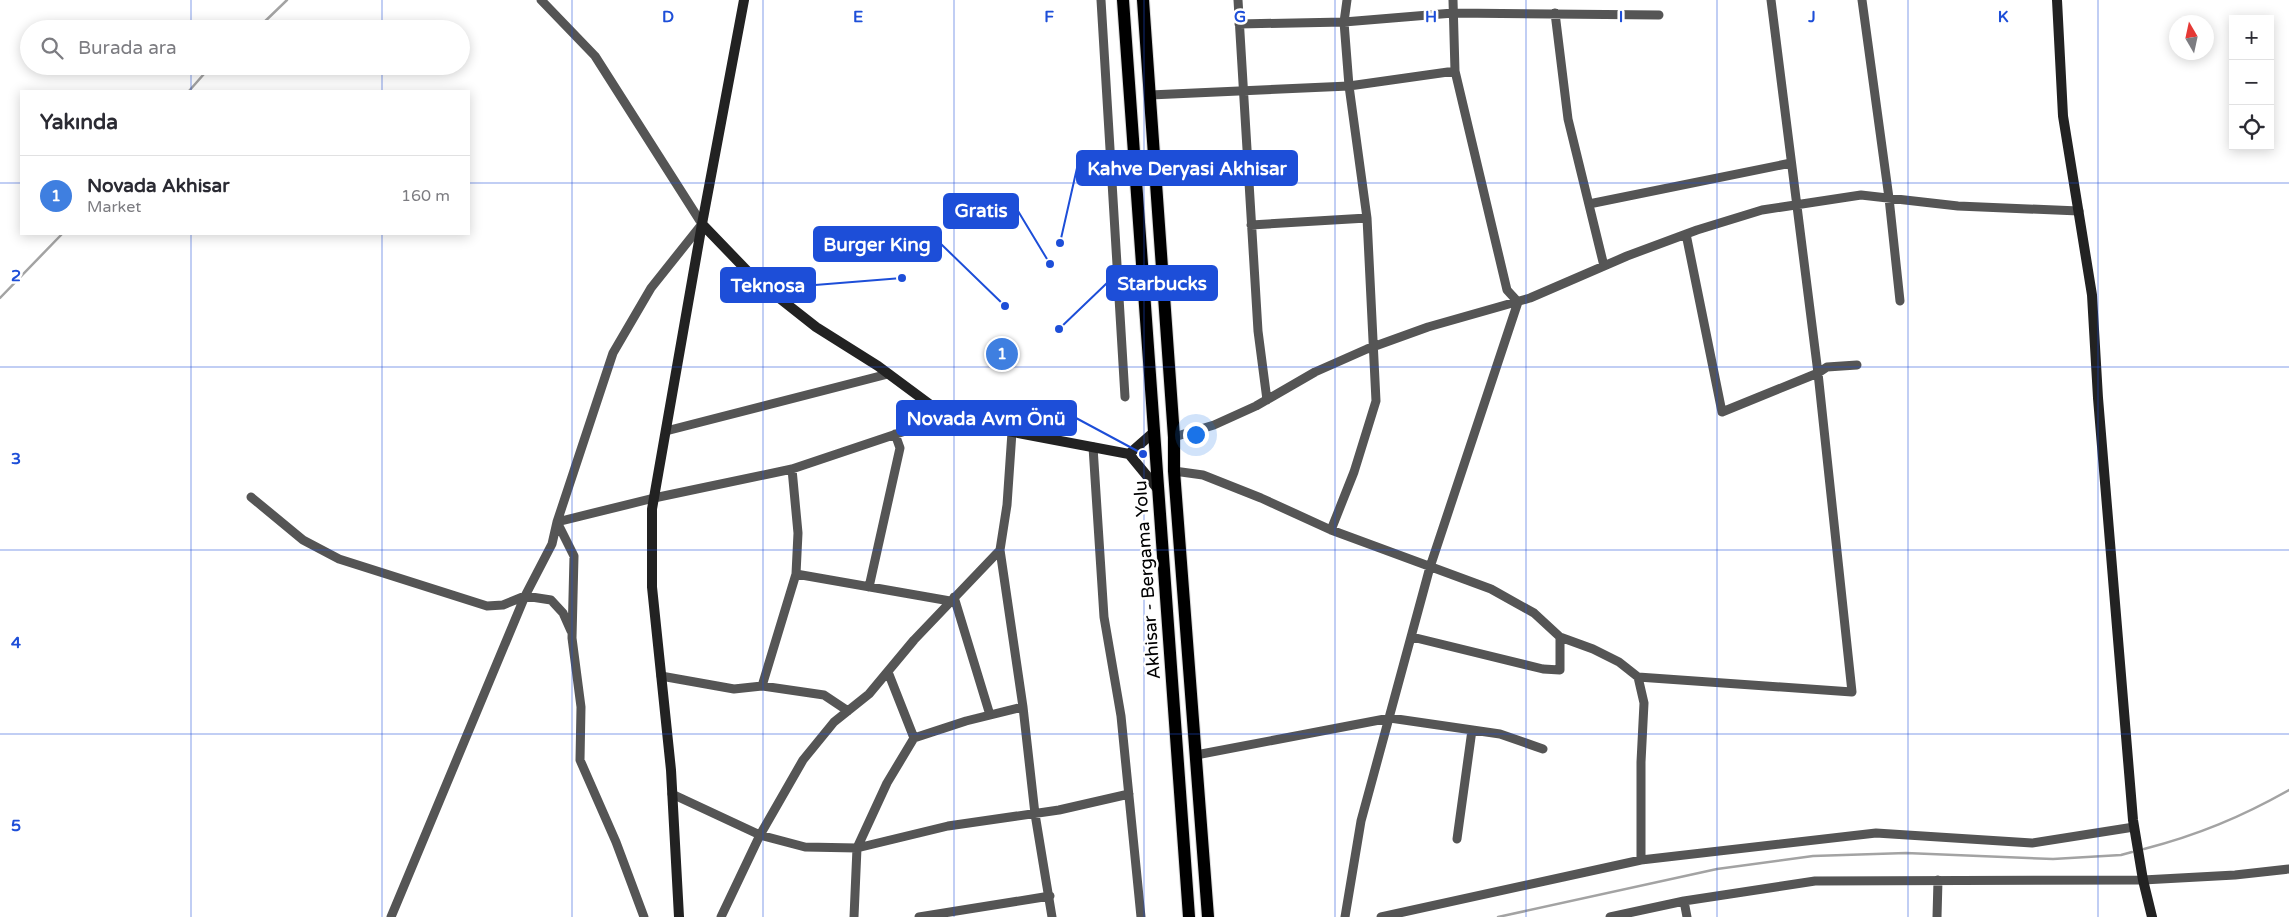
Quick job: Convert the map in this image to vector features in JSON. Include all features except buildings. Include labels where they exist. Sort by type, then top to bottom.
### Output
[{"type":"main road","name":"Akhisar - Bergama Yolu","points":[[1123,0],[1189,917]]},
{"type":"main road","name":"Akhisar - Bergama Yolu","points":[[1143,0],[1174,437],[1174,471],[1208,917]]},
{"type":"street","points":[[541,0],[595,56],[702,224],[755,279],[816,327],[888,374],[936,409],[981,426],[1129,454],[1157,488]]},
{"type":"street","points":[[679,917],[672,794],[652,588],[652,509],[744,0]]},
{"type":"street","points":[[1101,0],[1125,397]]},
{"type":"street","points":[[1238,0],[1244,90],[1244,125],[1258,331],[1267,400]]},
{"type":"street","points":[[1331,530],[1354,472],[1376,401],[1367,218],[1349,86],[1344,22],[1347,0]]},
{"type":"street","points":[[1453,0],[1455,71],[1506,290],[1518,302]]},
{"type":"street","points":[[1174,471],[1202,475],[1261,498],[1331,530],[1491,589],[1534,613],[1560,637],[1593,649],[1619,662],[1638,677],[1852,692],[1818,373],[1771,0]]},
{"type":"street","points":[[1862,0],[1889,198],[1900,301]]},
{"type":"street","points":[[2057,0],[2063,116],[2092,294],[2100,418],[2134,826],[2143,880],[2152,917]]},
{"type":"street","points":[[1240,24],[1344,22],[1454,13],[1659,15]]},
{"type":"street","points":[[1555,13],[1568,119],[1604,266]]},
{"type":"street","points":[[1150,95],[1349,86],[1455,71]]},
{"type":"street","points":[[1589,204],[1791,163]]},
{"type":"street","points":[[1174,437],[1214,425],[1267,400],[1315,372],[1372,348],[1428,327],[1518,302],[1686,234],[1762,210],[1860,195],[1958,206],[2079,211]]},
{"type":"street","points":[[1251,225],[1367,218]]},
{"type":"street","points":[[391,917],[525,596],[552,544],[557,522],[613,353],[651,288],[702,224]]},
{"type":"street","points":[[1686,234],[1722,412],[1818,373],[1827,367],[1857,365]]},
{"type":"street","points":[[1345,917],[1361,821],[1430,568],[1518,302]]},
{"type":"street","points":[[666,430],[888,374]]},
{"type":"street","points":[[557,522],[654,498],[792,469],[953,415]]},
{"type":"street","points":[[1012,432],[1007,505],[1000,550],[1035,814],[1052,917]]},
{"type":"street","points":[[1129,454],[1154,432]]},
{"type":"street","points":[[869,587],[900,448],[895,434]]},
{"type":"street","points":[[1093,448],[1104,617],[1121,716],[1141,917]]},
{"type":"street","points":[[762,686],[796,574],[798,534],[792,469]]},
{"type":"street","points":[[251,497],[302,540],[339,559],[487,606],[503,605],[525,596],[551,600],[563,613],[572,633]]},
{"type":"street","points":[[557,522],[574,556],[572,633],[581,707],[580,760],[616,842],[644,917]]},
{"type":"street","points":[[721,917],[760,835],[803,760],[834,722],[869,694],[952,599],[1000,550]]},
{"type":"street","points":[[796,574],[952,599]]},
{"type":"street","points":[[952,599],[990,715]]},
{"type":"street","points":[[1412,637],[1543,669],[1560,670],[1560,637]]},
{"type":"street","points":[[888,672],[914,738]]},
{"type":"street","points":[[661,676],[734,689],[762,686],[824,695],[848,710]]},
{"type":"street","points":[[1638,677],[1644,703],[1641,762],[1641,860]]},
{"type":"street","points":[[854,917],[857,848],[887,783],[914,738],[1022,707]]},
{"type":"street","points":[[1196,755],[1390,718],[1500,734],[1543,749]]},
{"type":"street","points":[[1457,839],[1472,730]]},
{"type":"street","points":[[672,794],[760,835],[805,847],[857,848],[948,826],[1059,810],[1129,794]]},
{"type":"street","points":[[1381,917],[1641,860],[1876,833],[2032,843],[2134,826]]},
{"type":"street","points":[[1610,917],[1684,901],[1816,881],[2143,880],[2235,876],[2289,869]]},
{"type":"street","points":[[1937,917],[1938,880]]},
{"type":"street","points":[[919,917],[1050,896]]},
{"type":"street","points":[[1684,901],[1687,917]]},
{"type":"waterway","points":[[266,20],[287,0]]},
{"type":"waterway","points":[[190,90],[203,75]]},
{"type":"waterway","points":[[0,298],[61,235]]},
{"type":"waterway","points":[[2144,849],[2183,838],[2219,824],[2254,809],[2289,790]]},
{"type":"waterway","points":[[1498,917],[1717,869],[1813,856],[1906,853],[2053,859],[2121,855],[2132,852]]},
{"type":"place","name":"Kahve Deryasi Akhisar","points":[[1060,243]]},
{"type":"place","name":"Gratis","points":[[1050,264]]},
{"type":"place","name":"Teknosa","points":[[902,278]]},
{"type":"place","name":"Burger King","points":[[1005,306]]},
{"type":"place","name":"Starbucks","points":[[1059,329]]},
{"type":"place","name":"Novada Akhisar","points":[[1002,354]]},
{"type":"place","name":"Novada Avm Önü","points":[[1143,454]]}]
